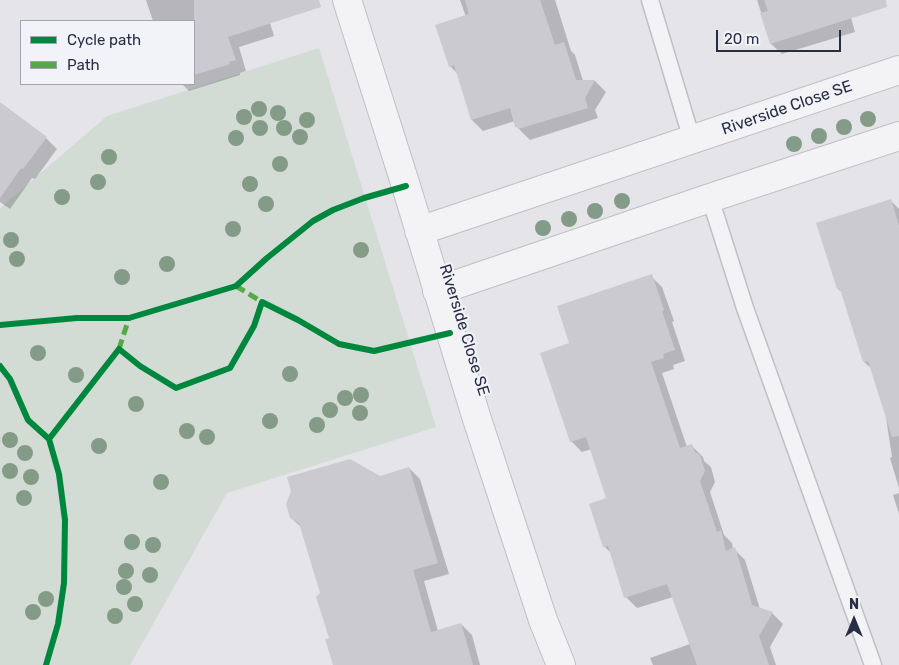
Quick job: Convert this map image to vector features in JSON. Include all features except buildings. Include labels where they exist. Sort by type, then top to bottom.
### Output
[{"type":"street","name":"Riverside Close SE","points":[[347,0],[476,416],[543,620],[561,665]]},
{"type":"street","name":"Riverside Close SE","points":[[419,231],[899,70]]},
{"type":"street","name":"Riverside Close SE","points":[[437,291],[899,136]]},
{"type":"lane","points":[[650,0],[692,140]]},
{"type":"lane","points":[[710,198],[745,308],[873,665]]},
{"type":"shaded area","points":[[319,48],[436,427],[227,493],[130,665],[0,665],[0,208],[107,116]]},
{"type":"marked path","points":[[236,286],[262,302]]},
{"type":"marked path","points":[[119,349],[129,318]]},
{"type":"cycle path","points":[[0,325],[77,318],[129,318],[236,286],[313,221],[333,210],[364,198],[406,186]]},
{"type":"cycle path","points":[[46,665],[58,624],[64,583],[65,520],[59,474],[49,439],[119,349],[140,366],[176,388],[230,368],[254,326],[262,302],[339,344],[374,351],[450,333]]},
{"type":"cycle path","points":[[0,366],[10,379],[28,420],[49,439]]}]
